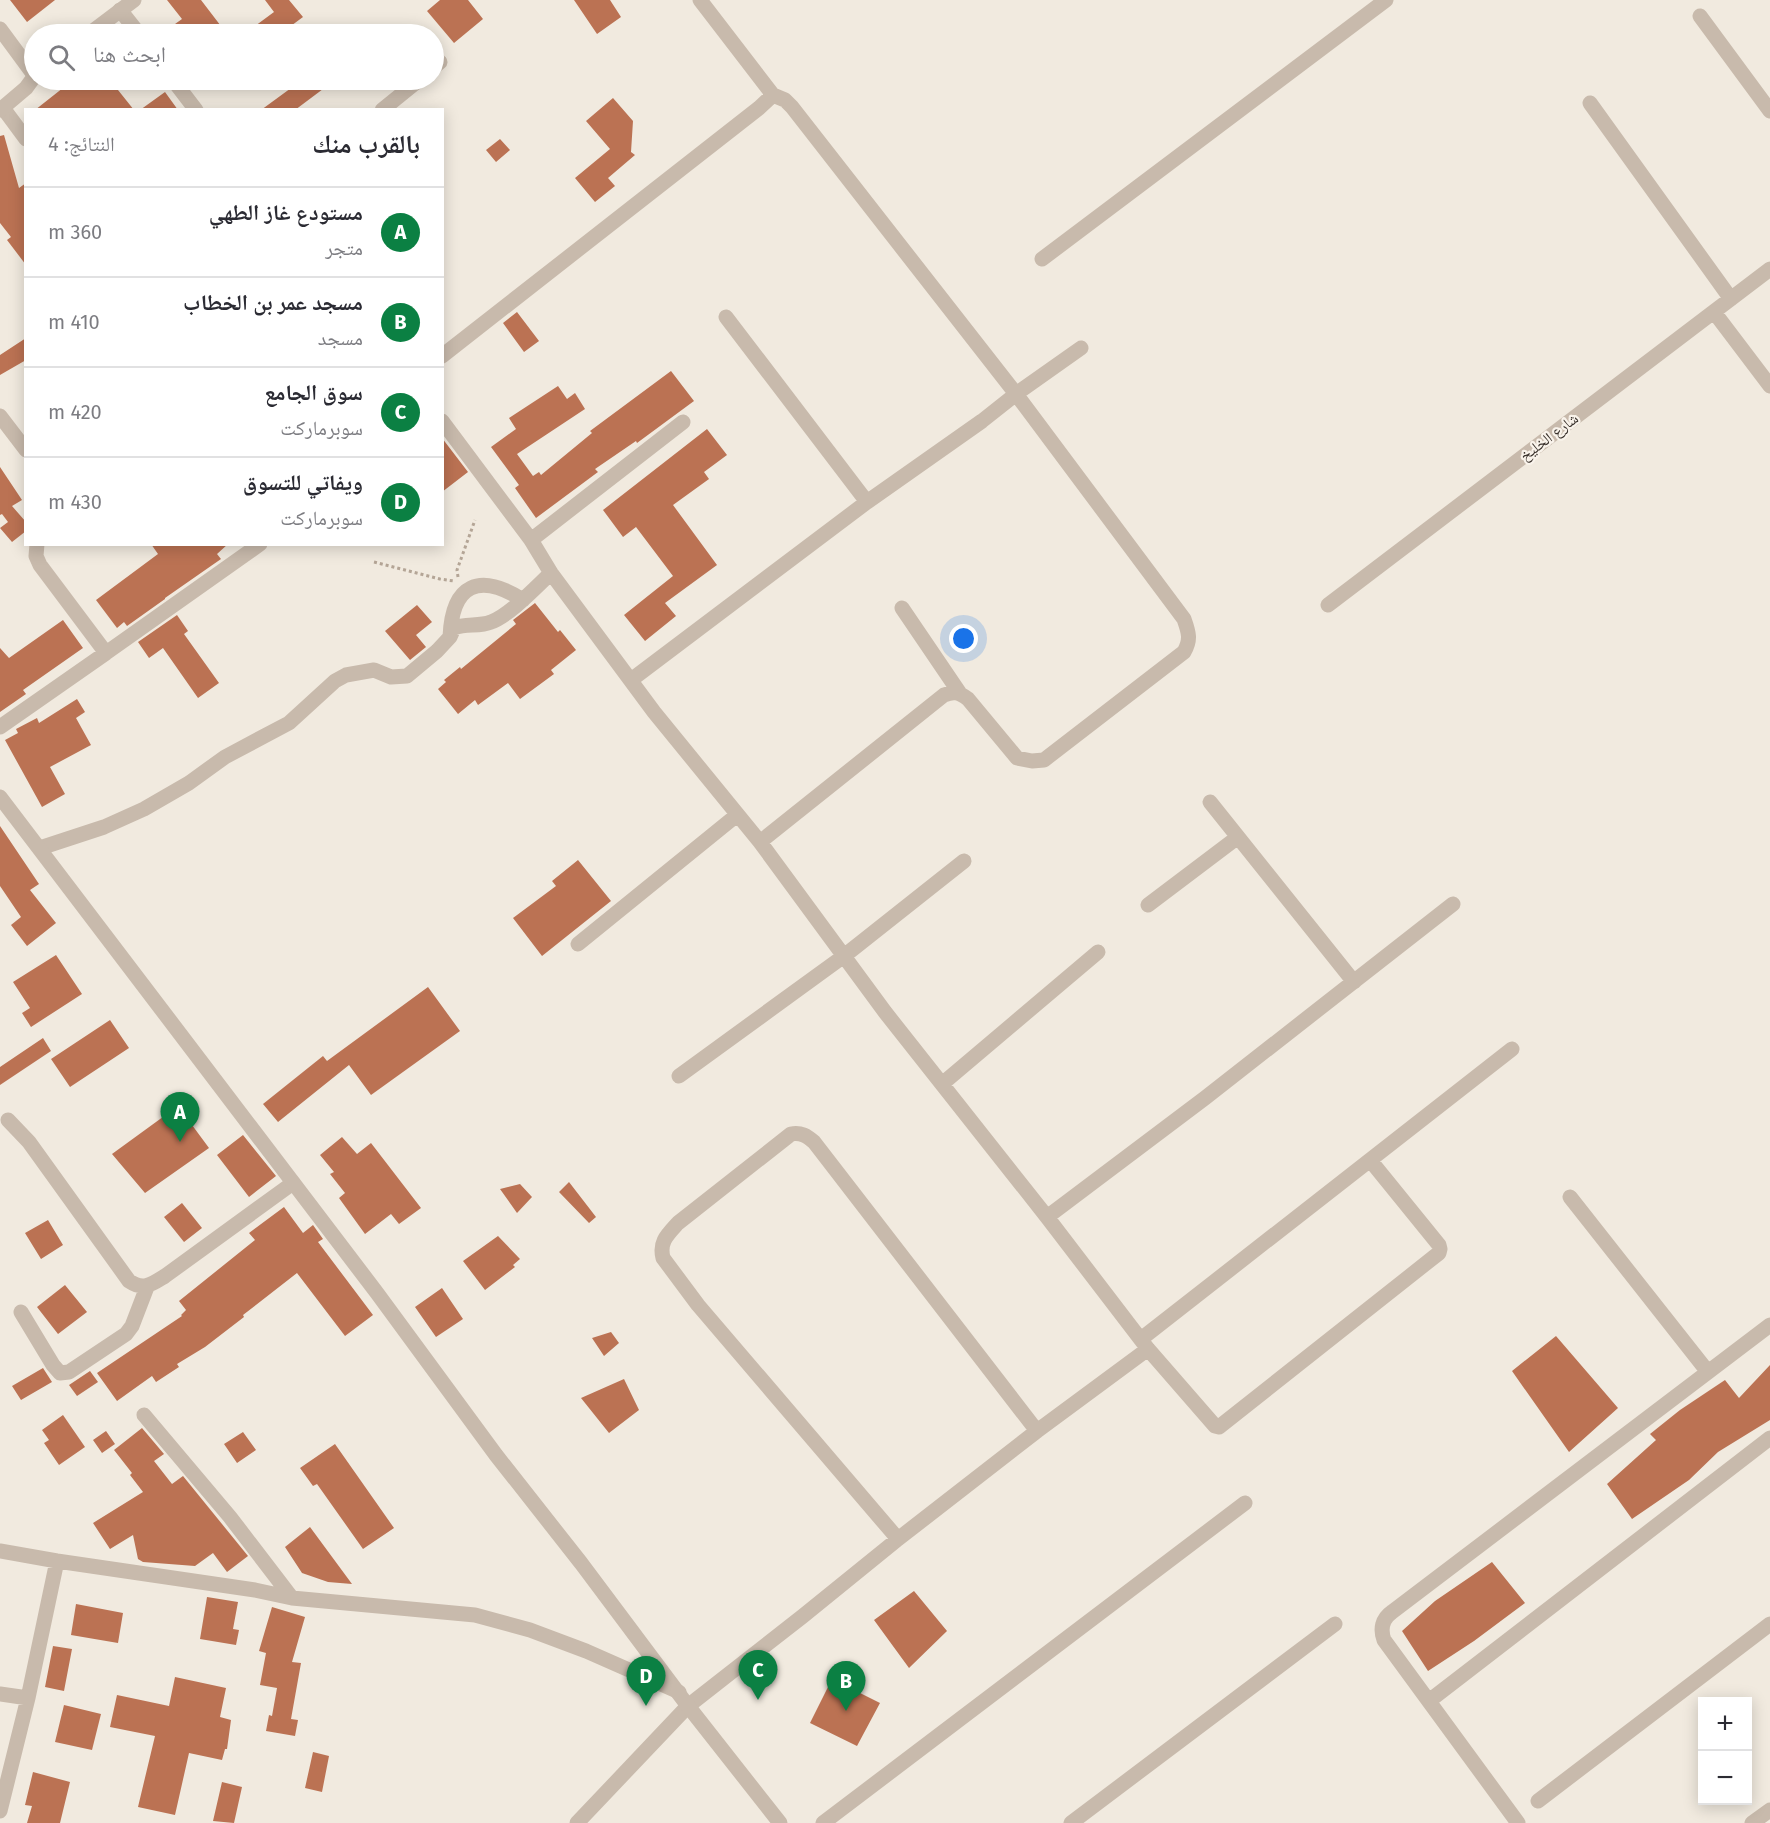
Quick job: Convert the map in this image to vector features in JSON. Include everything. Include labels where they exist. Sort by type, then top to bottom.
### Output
[{"type":"street","points":[[102,24],[134,0]]},
{"type":"street","points":[[700,0],[774,95],[785,100],[792,107],[1016,394],[1184,619],[1190,635],[1184,652],[1044,760],[1032,761],[1017,758],[968,699],[959,692],[902,608]]},
{"type":"street","points":[[1042,259],[1386,0]]},
{"type":"street","points":[[120,10],[131,24]]},
{"type":"street","points":[[1700,16],[1770,111]]},
{"type":"street","points":[[0,29],[24,62]]},
{"type":"street","points":[[24,90],[1,109],[24,137]]},
{"type":"street","points":[[181,90],[194,108]]},
{"type":"street","points":[[384,108],[407,90]]},
{"type":"street","points":[[444,354],[667,182],[774,95]]},
{"type":"street","points":[[1590,103],[1731,299]]},
{"type":"street","name":"شارع الخليخ","points":[[1328,605],[1770,269]]},
{"type":"street","points":[[1714,312],[1770,386]]},
{"type":"street","points":[[726,317],[867,502]]},
{"type":"street","points":[[631,680],[867,502],[1081,348]]},
{"type":"street","points":[[0,416],[24,447]]},
{"type":"street","points":[[531,540],[683,422]]},
{"type":"street","points":[[444,424],[531,540],[551,573],[654,712],[760,842],[844,956],[1144,1344],[1211,1424],[1219,1427],[1439,1254],[1439,1245],[1370,1160]]},
{"type":"street","points":[[37,546],[36,556],[40,565],[106,653]]},
{"type":"street","points":[[0,727],[257,546]]},
{"type":"street","points":[[40,848],[104,827],[153,804],[225,758],[289,723],[335,681],[346,675],[375,670],[392,677],[407,676],[437,651],[454,628],[491,622],[523,600],[551,573]]},
{"type":"street","points":[[450,636],[451,615],[459,599],[468,589],[488,584],[506,589],[523,600]]},
{"type":"street","points":[[760,842],[944,695],[959,692]]},
{"type":"street","points":[[0,797],[377,1293],[496,1455],[780,1823]]},
{"type":"street","points":[[1210,802],[1354,982]]},
{"type":"street","points":[[578,944],[737,814]]},
{"type":"street","points":[[1148,905],[1238,837]]},
{"type":"street","points":[[679,1076],[844,956],[964,861]]},
{"type":"street","points":[[1047,1216],[1205,1098],[1453,904]]},
{"type":"street","points":[[942,1084],[1098,952]]},
{"type":"street","points":[[577,1823],[688,1706],[1037,1431],[1370,1160],[1512,1049]]},
{"type":"street","points":[[8,1120],[29,1142],[129,1281],[136,1286],[147,1287],[165,1276],[293,1183]]},
{"type":"street","points":[[898,1539],[698,1305],[663,1258],[661,1249],[663,1240],[678,1223],[791,1134],[798,1133],[807,1136],[814,1142],[1037,1431]]},
{"type":"street","points":[[1570,1197],[1708,1372]]},
{"type":"street","points":[[21,1312],[52,1365],[60,1373],[69,1372],[126,1334],[132,1326],[147,1287]]},
{"type":"street","points":[[1518,1823],[1384,1640],[1382,1630],[1384,1620],[1770,1325]]},
{"type":"street","points":[[144,1415],[230,1517],[292,1598]]},
{"type":"street","points":[[1429,1701],[1770,1438]]},
{"type":"street","points":[[823,1823],[1245,1503]]},
{"type":"street","points":[[0,1551],[255,1590],[292,1598],[475,1615],[503,1622],[586,1651],[679,1692]]},
{"type":"street","points":[[0,1811],[28,1698],[57,1561]]},
{"type":"street","points":[[1071,1823],[1335,1624]]},
{"type":"street","points":[[1538,1800],[1770,1624]]},
{"type":"street","points":[[0,1694],[28,1698]]},
{"type":"street","points":[[1752,1823],[1770,1810]]},
{"type":"path","points":[[374,562],[440,579],[458,581],[458,570],[475,520]]},
{"type":"building","points":[[10,0],[55,0],[27,22]]},
{"type":"building","points":[[167,0],[201,0],[219,24],[175,24],[182,19]]},
{"type":"building","points":[[265,0],[289,0],[303,17],[294,24],[258,24],[274,12]]},
{"type":"building","points":[[440,0],[468,0],[483,19],[454,43],[444,31],[444,24],[438,24],[427,11]]},
{"type":"building","points":[[574,0],[610,0],[621,17],[597,34]]},
{"type":"building","points":[[60,90],[118,90],[132,108],[38,108]]},
{"type":"building","points":[[288,90],[322,90],[298,108],[264,108]]},
{"type":"building","points":[[165,92],[177,108],[143,108]]},
{"type":"building","points":[[613,98],[633,121],[631,152],[635,155],[608,178],[615,186],[595,202],[575,178],[610,149],[586,121]]},
{"type":"building","points":[[4,135],[19,188],[24,184],[24,262],[7,240],[11,237],[0,223],[0,136]]},
{"type":"building","points":[[500,139],[510,150],[496,162],[486,150]]},
{"type":"building","points":[[517,312],[539,341],[524,352],[503,323]]},
{"type":"building","points":[[24,339],[24,361],[0,375],[0,355]]},
{"type":"building","points":[[671,371],[694,401],[637,443],[636,441],[595,469],[598,472],[536,518],[515,488],[519,485],[491,447],[516,429],[509,418],[558,386],[567,399],[575,393],[585,409],[517,454],[533,476],[539,472],[541,475],[592,433],[590,431]]},
{"type":"building","points":[[707,429],[727,455],[704,472],[709,479],[673,505],[717,565],[665,603],[676,616],[645,641],[624,615],[673,576],[636,527],[623,537],[603,510]]},
{"type":"building","points":[[444,441],[468,472],[444,490]]},
{"type":"building","points":[[0,467],[22,500],[12,506],[24,520],[24,533],[12,542],[0,528],[8,522],[2,514],[0,515]]},
{"type":"building","points":[[152,546],[226,546],[217,554],[221,559],[127,626],[124,622],[117,628],[96,600],[158,554]]},
{"type":"building","points":[[535,603],[576,650],[551,670],[554,674],[520,699],[508,683],[478,705],[475,700],[458,714],[438,689],[446,682],[444,680],[516,624],[513,620]]},
{"type":"building","points":[[417,605],[432,622],[416,635],[426,647],[410,660],[385,631]]},
{"type":"building","points":[[177,615],[188,631],[184,634],[219,683],[198,698],[163,648],[149,658],[138,642]]},
{"type":"building","points":[[63,620],[83,648],[23,690],[26,694],[0,712],[0,648],[9,658]]},
{"type":"building","points":[[77,699],[85,712],[76,718],[91,745],[50,767],[65,794],[42,807],[5,740],[18,733],[16,729],[37,718],[39,723]]},
{"type":"building","points":[[0,826],[39,884],[30,890],[56,923],[27,946],[11,925],[21,917],[0,886]]},
{"type":"building","points":[[578,860],[611,901],[542,956],[513,918],[556,886],[552,881]]},
{"type":"building","points":[[56,955],[82,994],[31,1027],[22,1013],[30,1008],[13,982]]},
{"type":"building","points":[[428,987],[460,1031],[371,1095],[349,1065],[278,1122],[263,1104],[323,1056],[327,1061]]},
{"type":"building","points":[[110,1020],[129,1048],[70,1087],[51,1059]]},
{"type":"building","points":[[43,1038],[51,1051],[0,1085],[0,1067]]},
{"type":"building","points":[[178,1106],[209,1148],[145,1193],[112,1154]]},
{"type":"building","points":[[243,1135],[276,1176],[249,1197],[217,1155]]},
{"type":"building","points":[[342,1137],[357,1154],[371,1143],[421,1208],[399,1224],[391,1214],[365,1234],[339,1198],[345,1193],[330,1174],[334,1172],[320,1155]]},
{"type":"building","points":[[569,1182],[596,1217],[589,1223],[559,1192]]},
{"type":"building","points":[[520,1184],[532,1197],[517,1213],[500,1189]]},
{"type":"building","points":[[182,1203],[202,1228],[184,1242],[164,1217]]},
{"type":"building","points":[[284,1207],[303,1233],[313,1225],[323,1239],[318,1242],[373,1315],[345,1336],[297,1273],[205,1347],[177,1364],[179,1367],[156,1382],[152,1376],[117,1401],[97,1373],[182,1316],[186,1310],[179,1301],[255,1240],[249,1233]]},
{"type":"building","points":[[48,1220],[63,1245],[41,1259],[25,1233]]},
{"type":"building","points":[[498,1236],[520,1259],[513,1265],[515,1267],[485,1290],[463,1261]]},
{"type":"building","points":[[65,1285],[87,1312],[58,1334],[37,1307]]},
{"type":"building","points":[[442,1288],[463,1319],[436,1337],[415,1307]]},
{"type":"building","points":[[611,1332],[619,1343],[604,1356],[592,1338]]},
{"type":"building","points":[[1556,1336],[1618,1408],[1569,1452],[1512,1371]]},
{"type":"building","points":[[1770,1365],[1770,1420],[1718,1452],[1689,1480],[1632,1519],[1607,1484],[1656,1440],[1650,1434],[1680,1410],[1725,1380],[1739,1398]]},
{"type":"building","points":[[43,1368],[52,1382],[21,1400],[12,1386]]},
{"type":"building","points":[[90,1371],[98,1382],[77,1396],[69,1385]]},
{"type":"building","points":[[624,1379],[639,1410],[609,1433],[581,1398]]},
{"type":"building","points":[[63,1415],[85,1447],[59,1465],[44,1443],[49,1440],[42,1430]]},
{"type":"building","points":[[142,1428],[164,1454],[154,1461],[172,1484],[183,1476],[248,1556],[227,1572],[213,1553],[195,1566],[143,1562],[138,1559],[133,1535],[110,1549],[93,1523],[143,1492],[114,1450]]},
{"type":"building","points":[[106,1431],[115,1444],[102,1453],[93,1440]]},
{"type":"building","points":[[243,1432],[256,1450],[237,1463],[224,1444]]},
{"type":"building","points":[[335,1444],[394,1528],[363,1549],[317,1484],[313,1486],[300,1468]]},
{"type":"building","points":[[310,1527],[352,1584],[328,1582],[302,1573],[285,1547]]},
{"type":"building","points":[[1492,1562],[1525,1603],[1474,1641],[1428,1671],[1402,1631],[1435,1601]]},
{"type":"building","points":[[914,1591],[947,1631],[909,1668],[874,1620]]},
{"type":"building","points":[[207,1597],[238,1602],[233,1629],[239,1630],[236,1645],[200,1639]]},
{"type":"building","points":[[76,1604],[123,1613],[118,1643],[71,1635]]},
{"type":"building","points":[[272,1607],[305,1617],[292,1662],[301,1663],[291,1719],[298,1720],[295,1736],[266,1731],[269,1715],[272,1716],[277,1688],[260,1685],[266,1653],[259,1651]]},
{"type":"building","points":[[53,1646],[72,1649],[64,1691],[45,1687]]},
{"type":"building","points":[[175,1677],[226,1688],[220,1717],[231,1720],[227,1749],[225,1749],[222,1760],[189,1753],[175,1815],[138,1807],[155,1736],[110,1727],[117,1695],[169,1706]]},
{"type":"building","points":[[832,1679],[880,1703],[857,1746],[810,1723]]},
{"type":"building","points":[[64,1705],[101,1714],[92,1750],[55,1742]]},
{"type":"building","points":[[313,1752],[329,1756],[322,1792],[305,1788]]},
{"type":"building","points":[[33,1772],[70,1782],[60,1823],[27,1823],[32,1806],[25,1805]]},
{"type":"building","points":[[222,1782],[242,1787],[234,1823],[213,1821]]},
{"type":"place","name":"مستودع غاز الطهي","points":[[180,1142]]},
{"type":"place","name":"سوق الجامع","points":[[758,1700]]},
{"type":"place","name":"ويفاتي للتسوق","points":[[646,1706]]},
{"type":"place","name":"مسجد عمر بن الخطاب","points":[[846,1711]]}]
